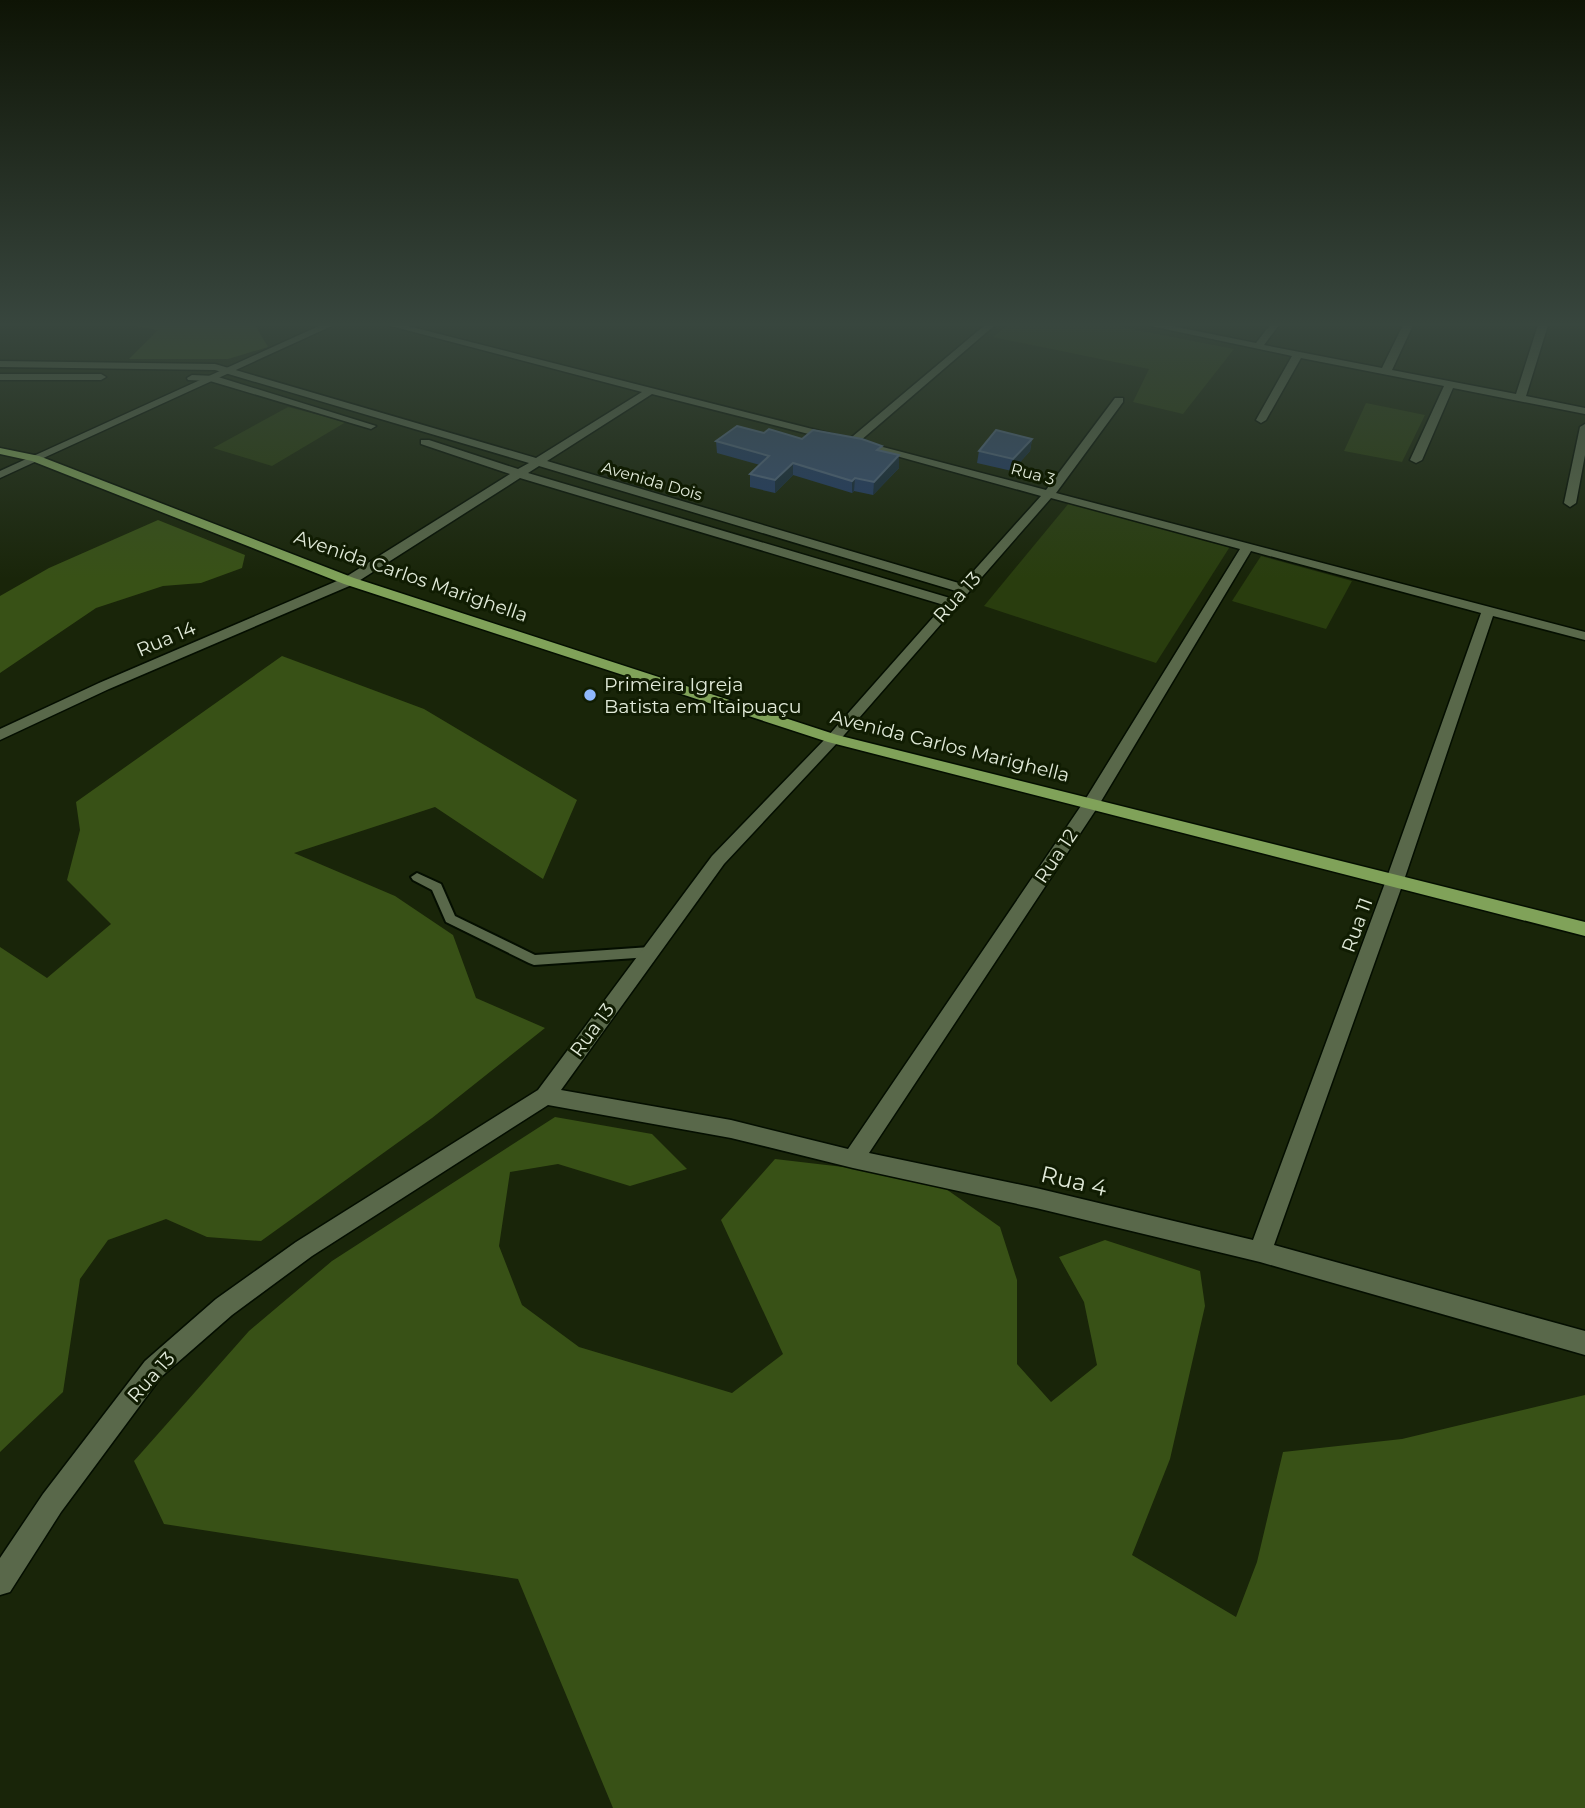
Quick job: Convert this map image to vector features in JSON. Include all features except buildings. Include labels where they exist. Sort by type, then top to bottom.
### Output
[{"type":"main road","name":"Avenida Carlos Marighella","points":[[0,452],[35,458],[349,581],[833,739],[1394,883],[1585,929]]},
{"type":"street","points":[[0,475],[142,409]]},
{"type":"street","name":"Avenida Dois","points":[[316,409],[520,474],[951,603]]},
{"type":"street","name":"Avenida Dois","points":[[359,409],[964,589]]},
{"type":"street","name":"Rua 14","points":[[0,735],[349,581],[622,409]]},
{"type":"street","name":"Rua 3","points":[[723,409],[1585,636]]},
{"type":"street","points":[[852,442],[891,409]]},
{"type":"street","name":"Rua 13","points":[[0,1582],[52,1503],[153,1369],[224,1307],[304,1250],[545,1096],[718,860],[833,739],[1049,494],[1112,409]]},
{"type":"street","points":[[1261,420],[1267,409]]},
{"type":"street","points":[[1416,460],[1439,409]]},
{"type":"street","points":[[1570,503],[1585,427]]},
{"type":"street","name":"Rua 12","points":[[853,1159],[1091,804],[1248,546]]},
{"type":"street","name":"Rua 11","points":[[1260,1252],[1394,883],[1488,611]]},
{"type":"street","name":"Rua 4","points":[[545,1096],[732,1129],[1260,1252],[1585,1343]]},
{"type":"lane","points":[[418,877],[437,887],[450,919],[534,960],[650,952]]},
{"type":"green space","points":[[284,409],[297,409],[346,422],[272,466],[213,448]]},
{"type":"green space","points":[[1164,409],[1187,409],[1183,414]]},
{"type":"green space","points":[[1363,409],[1397,409],[1425,415],[1402,462],[1344,451]]},
{"type":"green space","points":[[1069,503],[1231,545],[1156,663],[984,606]]},
{"type":"green space","points":[[158,520],[245,555],[242,568],[201,583],[163,586],[96,608],[0,673],[0,596],[49,568]]},
{"type":"green space","points":[[1261,556],[1352,581],[1326,629],[1232,601]]},
{"type":"green space","points":[[282,656],[424,709],[577,800],[543,879],[435,807],[294,853],[395,896],[453,935],[476,998],[545,1028],[432,1118],[261,1241],[207,1237],[166,1219],[108,1240],[80,1279],[63,1392],[0,1452],[0,947],[47,978],[111,924],[67,880],[80,830],[76,802]]},
{"type":"green space","points":[[555,1117],[652,1134],[687,1169],[630,1186],[558,1164],[510,1172],[499,1246],[522,1305],[579,1347],[732,1393],[783,1354],[721,1220],[775,1159],[929,1177],[1000,1227],[1017,1280],[1017,1364],[1051,1402],[1097,1365],[1084,1302],[1059,1257],[1105,1240],[1200,1271],[1205,1306],[1170,1459],[1132,1555],[1236,1617],[1257,1562],[1283,1452],[1402,1439],[1585,1395],[1585,1808],[613,1808],[518,1579],[164,1524],[134,1461],[249,1331],[332,1261]]},
{"type":"place","name":"Primeira Igreja Batista em Itaipuaçu","points":[[590,695]]}]
